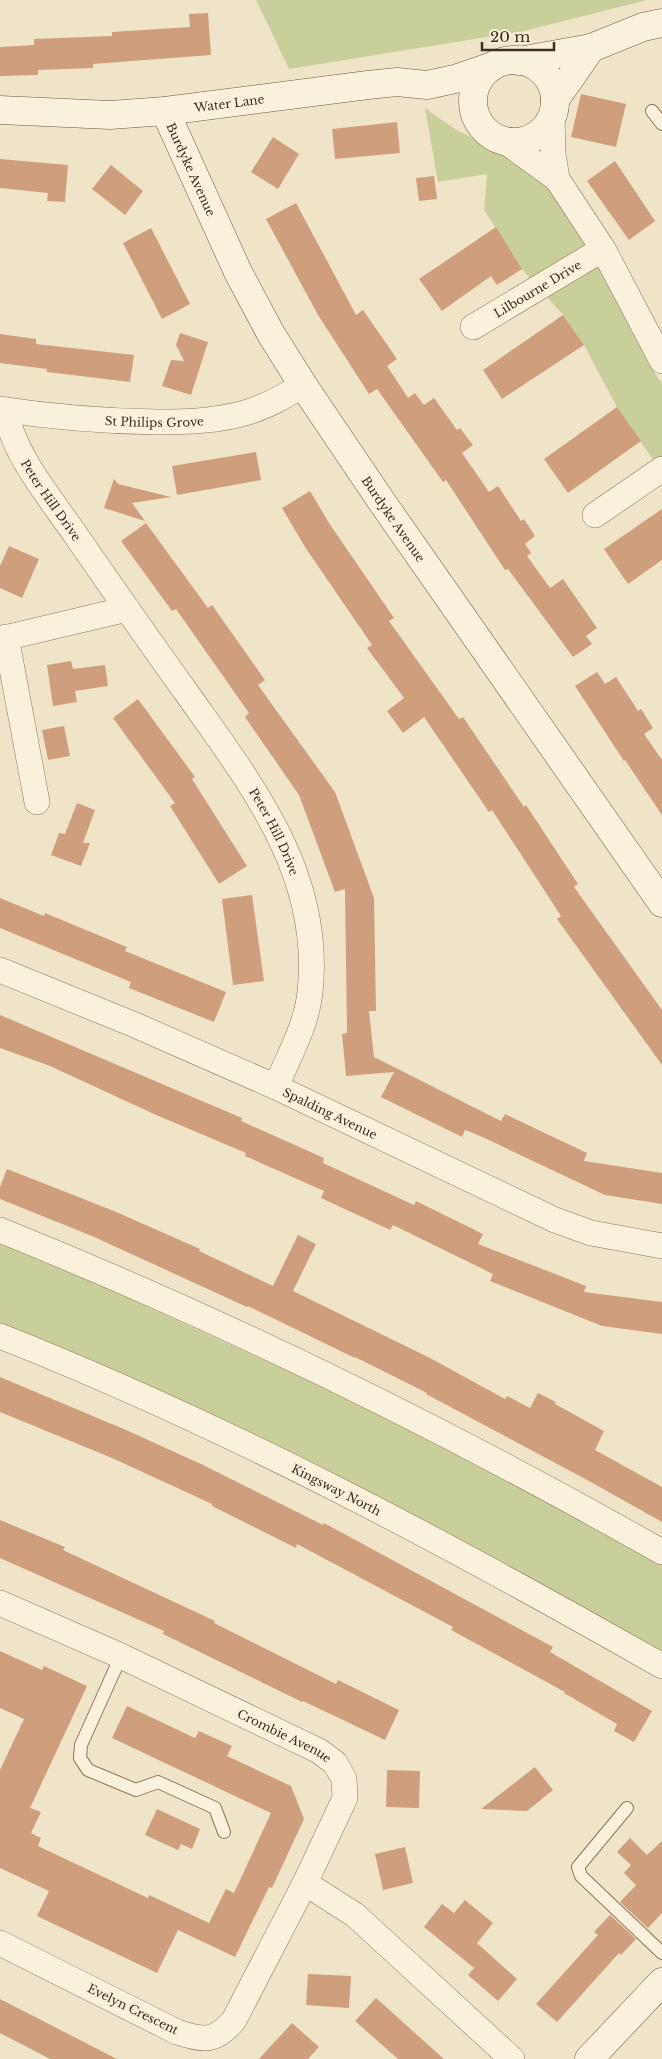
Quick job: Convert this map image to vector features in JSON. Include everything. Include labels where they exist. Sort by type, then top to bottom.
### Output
[{"type":"street","name":"Water Lane","points":[[0,110],[110,115],[165,111],[397,82],[428,85],[506,64],[591,48],[643,27],[662,23]]},
{"type":"street","points":[[506,142],[528,140],[538,135],[591,48]]},
{"type":"street","points":[[557,180],[553,154],[553,89],[548,78],[530,64],[506,64],[478,81],[474,91],[474,107],[478,122],[490,135],[506,142],[557,180],[653,320],[662,361]]},
{"type":"street","name":"Water Lane","points":[[428,85],[451,98],[478,122]]},
{"type":"street","name":"Burdyke Avenue","points":[[165,111],[238,272],[270,334],[303,385],[662,903]]},
{"type":"street","name":"Lilbourne Drive","points":[[473,327],[603,249]]},
{"type":"street","name":"St Philips Grove","points":[[3,409],[87,420],[182,422],[222,418],[248,412],[278,400],[303,385]]},
{"type":"street","name":"Peter Hill Drive","points":[[3,409],[22,455],[127,609],[253,787],[276,828],[297,878],[305,904],[310,934],[312,961],[310,994],[302,1024],[276,1087]]},
{"type":"street","points":[[595,515],[662,469]]},
{"type":"street","points":[[37,802],[3,638],[127,609]]},
{"type":"street","name":"Spalding Avenue","points":[[0,970],[135,1025],[276,1087],[555,1220],[591,1233],[662,1246]]},
{"type":"street","points":[[0,1230],[267,1346],[377,1399],[536,1482],[662,1552]]},
{"type":"street","name":"Kingsway North","points":[[0,1336],[62,1361],[283,1462],[438,1541],[662,1666]]},
{"type":"street","name":"Crombie Avenue","points":[[0,1603],[120,1656],[318,1751],[335,1763],[344,1779],[346,1798],[305,1883]]},
{"type":"street","points":[[305,1883],[355,1915],[512,2059]]},
{"type":"street","name":"Evelyn Crescent","points":[[0,1943],[177,2032],[194,2038],[209,2038],[224,2033],[234,2020],[305,1883]]},
{"type":"street","points":[[589,2059],[662,1982]]},
{"type":"lane","points":[[652,110],[662,124]]},
{"type":"lane","points":[[120,1656],[81,1745],[80,1758],[88,1770],[136,1790],[158,1782],[215,1808],[224,1832]]},
{"type":"lane","points":[[627,1808],[578,1867],[581,1876],[662,1953]]},
{"type":"green space","points":[[256,0],[647,0],[524,31],[289,69]]},
{"type":"green space","points":[[425,108],[455,129],[485,145],[513,156],[546,184],[615,290],[649,365],[662,383],[662,473],[617,407],[584,345],[563,315],[522,269],[484,210],[487,174],[438,182]]},
{"type":"green space","points":[[0,1239],[428,1435],[662,1565],[662,1653],[102,1365],[0,1324]]},
{"type":"building","points":[[208,13],[211,55],[93,64],[93,68],[38,70],[38,75],[0,76],[0,47],[34,45],[34,39],[112,36],[112,32],[190,27],[189,14]]},
{"type":"building","points":[[581,94],[626,104],[616,147],[571,137]]},
{"type":"building","points":[[397,122],[400,153],[335,159],[332,129]]},
{"type":"building","points":[[273,137],[299,154],[278,189],[251,172]]},
{"type":"building","points":[[0,159],[68,165],[65,202],[47,201],[48,193],[0,188]]},
{"type":"building","points":[[615,161],[655,221],[629,240],[587,181]]},
{"type":"building","points":[[111,165],[143,191],[125,215],[92,189]]},
{"type":"building","points":[[434,176],[437,199],[419,201],[416,178]]},
{"type":"building","points":[[296,203],[356,315],[363,310],[397,359],[387,366],[408,398],[415,393],[424,405],[434,398],[457,430],[460,428],[473,445],[462,453],[489,492],[498,486],[521,521],[524,519],[535,536],[525,544],[531,553],[527,556],[550,588],[563,579],[597,628],[586,636],[592,644],[573,657],[508,569],[505,570],[446,480],[443,482],[377,389],[369,394],[318,315],[266,219]]},
{"type":"building","points":[[496,227],[522,269],[497,285],[491,276],[442,311],[419,279]]},
{"type":"building","points":[[151,228],[190,304],[162,319],[123,243]]},
{"type":"building","points":[[563,315],[584,345],[502,399],[483,370]]},
{"type":"building","points":[[180,333],[208,342],[191,395],[162,386],[171,360],[184,361],[176,345]]},
{"type":"building","points":[[0,334],[36,339],[36,344],[134,355],[130,382],[47,372],[47,369],[0,363]]},
{"type":"building","points":[[617,407],[641,441],[568,493],[544,459]]},
{"type":"building","points":[[256,452],[261,480],[177,495],[172,466]]},
{"type":"building","points":[[114,479],[118,484],[171,497],[132,503],[145,521],[104,508]]},
{"type":"building","points":[[310,491],[329,523],[394,618],[389,621],[459,719],[463,717],[524,807],[526,805],[578,884],[574,887],[662,1010],[662,1065],[557,919],[561,916],[492,810],[489,812],[424,717],[403,733],[387,711],[404,698],[367,648],[372,645],[305,547],[282,508]]},
{"type":"building","points":[[662,509],[662,560],[628,584],[604,549]]},
{"type":"building","points":[[146,523],[208,608],[212,605],[265,680],[258,685],[335,792],[374,898],[376,1011],[369,1011],[374,1057],[501,1121],[505,1114],[587,1153],[584,1161],[662,1173],[662,1204],[605,1195],[478,1135],[465,1130],[462,1137],[381,1097],[394,1072],[346,1076],[342,1034],[347,1033],[345,889],[335,892],[299,795],[245,717],[249,713],[176,609],[172,611],[121,541]]},
{"type":"building","points":[[9,546],[39,559],[22,598],[0,588],[0,566]]},
{"type":"building","points":[[71,661],[73,669],[105,665],[108,686],[75,691],[77,702],[53,706],[47,665]]},
{"type":"building","points":[[597,672],[605,684],[616,677],[638,711],[641,709],[653,728],[644,734],[662,760],[662,815],[575,686]]},
{"type":"building","points":[[138,699],[195,777],[192,779],[247,866],[219,884],[170,806],[175,803],[113,718]]},
{"type":"building","points":[[64,726],[70,756],[48,760],[42,730]]},
{"type":"building","points":[[77,803],[95,810],[83,843],[90,843],[81,866],[51,855],[59,833],[65,834]]},
{"type":"building","points":[[252,895],[264,981],[233,985],[222,899]]},
{"type":"building","points":[[0,898],[44,916],[45,913],[127,947],[125,951],[226,992],[214,1022],[129,988],[131,982],[0,928]]},
{"type":"building","points":[[0,1015],[242,1118],[241,1121],[324,1158],[323,1163],[414,1205],[416,1201],[483,1234],[478,1244],[586,1286],[584,1292],[662,1302],[662,1334],[602,1326],[490,1281],[493,1274],[393,1225],[390,1230],[321,1198],[324,1191],[245,1156],[246,1153],[154,1114],[50,1066],[0,1048]]},
{"type":"building","points":[[7,1169],[114,1211],[200,1249],[199,1251],[273,1286],[298,1235],[316,1244],[293,1291],[430,1358],[505,1399],[507,1396],[530,1408],[538,1393],[604,1431],[595,1450],[662,1487],[662,1522],[427,1393],[355,1357],[248,1306],[92,1236],[0,1199],[0,1187]]},
{"type":"building","points":[[0,1377],[126,1430],[201,1464],[323,1525],[324,1523],[553,1647],[550,1652],[652,1711],[634,1742],[614,1731],[617,1724],[565,1692],[451,1630],[453,1627],[297,1544],[296,1548],[212,1506],[212,1504],[112,1458],[0,1412]]},
{"type":"building","points":[[0,1520],[65,1547],[63,1550],[215,1621],[214,1623],[336,1684],[338,1680],[399,1710],[385,1740],[163,1634],[164,1631],[0,1558]]},
{"type":"building","points":[[0,1651],[42,1670],[44,1666],[87,1686],[30,1808],[41,1812],[31,1833],[41,1838],[38,1846],[148,1898],[149,1895],[209,1923],[226,1889],[234,1893],[271,1813],[112,1738],[127,1706],[195,1738],[199,1731],[232,1746],[227,1756],[291,1786],[304,1819],[272,1888],[269,1887],[235,1957],[178,1930],[157,1973],[37,1916],[49,1891],[0,1868],[0,1770],[24,1719],[0,1708]]},
{"type":"building","points":[[535,1767],[553,1790],[527,1811],[481,1809]]},
{"type":"building","points":[[387,1770],[420,1771],[419,1808],[386,1807]]},
{"type":"building","points":[[157,1809],[200,1829],[192,1849],[181,1844],[178,1850],[145,1835]]},
{"type":"building","points":[[630,1838],[647,1855],[662,1841],[662,1913],[648,1928],[620,1902],[636,1885],[624,1873],[631,1865],[617,1852]]},
{"type":"building","points":[[405,1847],[413,1883],[383,1890],[375,1854]]},
{"type":"building","points":[[465,1900],[493,1923],[477,1943],[517,1979],[498,2001],[468,1975],[474,1968],[424,1927],[442,1904],[454,1913]]},
{"type":"building","points":[[610,1915],[636,1939],[621,1955],[619,1953],[557,2022],[536,2004],[598,1935],[594,1932]]},
{"type":"building","points":[[308,1974],[351,1976],[349,2008],[306,2005]]},
{"type":"building","points":[[376,1998],[444,2059],[398,2059],[355,2021]]},
{"type":"building","points":[[0,1999],[117,2059],[50,2059],[0,2033]]},
{"type":"building","points":[[292,2023],[319,2047],[308,2059],[259,2059]]}]
